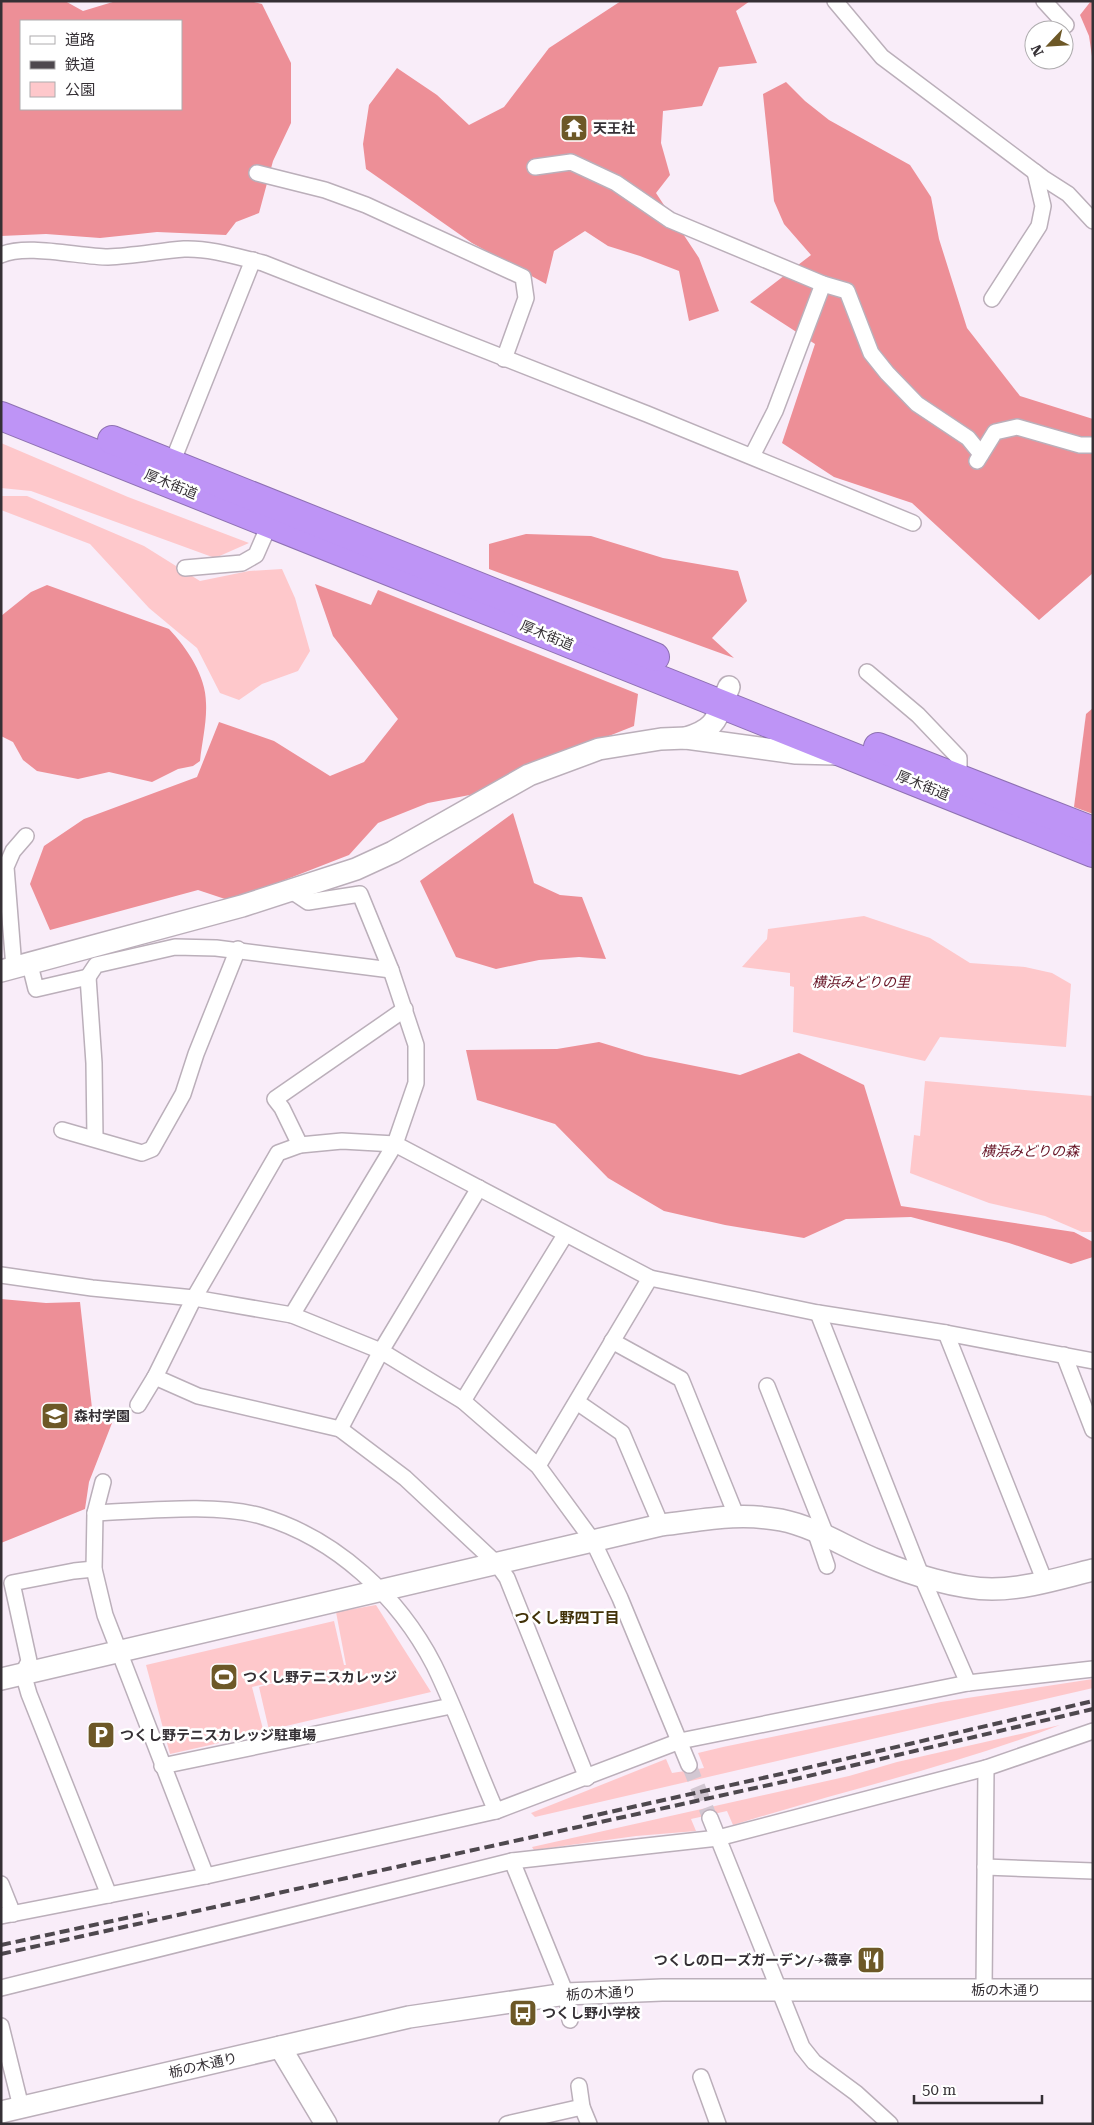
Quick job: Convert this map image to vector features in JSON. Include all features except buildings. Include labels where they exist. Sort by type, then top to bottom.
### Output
[{"type":"highway","name":"厚木街道","points":[[1,396],[172,463],[725,696],[847,755],[1093,853]]},
{"type":"highway","name":"厚木街道","points":[[1,416],[270,523],[725,696],[954,777],[1093,832]]},
{"type":"street","points":[[835,1],[882,57],[1035,172],[1068,194],[1093,221]]},
{"type":"street","points":[[1044,1],[1061,20]]},
{"type":"street","points":[[535,166],[571,162],[616,184],[670,220],[823,284],[847,291],[871,353],[916,404],[968,438],[979,457],[995,432],[1017,427],[1080,445],[1093,445]]},
{"type":"street","points":[[992,298],[1039,226],[1043,206],[1035,172]]},
{"type":"street","points":[[257,173],[325,190],[366,205],[523,277],[526,298],[504,359]]},
{"type":"street","points":[[1,255],[6,252],[36,251],[107,257],[186,249],[221,252],[253,260],[752,456],[913,523]]},
{"type":"street","points":[[172,463],[253,260]]},
{"type":"street","points":[[752,456],[775,411],[823,284]]},
{"type":"street","points":[[186,568],[242,563],[256,555],[270,523]]},
{"type":"street","points":[[867,672],[940,736],[959,758],[959,766],[954,777]]},
{"type":"street","points":[[15,968],[242,906],[356,869],[393,852],[529,775],[568,759],[622,744],[686,738],[704,733],[711,727],[725,696]]},
{"type":"street","points":[[686,738],[796,753],[847,755]]},
{"type":"street","points":[[26,836],[14,851],[6,867],[15,968],[36,989],[88,977]]},
{"type":"street","points":[[290,890],[308,902],[360,894],[391,970],[416,1045],[416,1083],[395,1144],[292,1315]]},
{"type":"street","points":[[95,1138],[94,1063],[88,977],[96,965],[175,947],[238,949],[285,958],[391,970]]},
{"type":"street","points":[[62,1130],[142,1153],[152,1149],[183,1094],[196,1054],[238,949]]},
{"type":"street","points":[[300,1145],[282,1108],[275,1099],[404,1009]]},
{"type":"street","points":[[138,1405],[155,1377],[194,1298],[278,1153],[300,1145],[342,1140],[395,1144],[650,1278],[818,1313],[946,1333],[1093,1361]]},
{"type":"street","points":[[340,1429],[381,1351],[479,1188]]},
{"type":"street","points":[[463,1401],[565,1235]]},
{"type":"street","points":[[1,1275],[92,1288],[194,1298],[292,1315],[381,1351],[463,1401],[538,1466],[593,1542],[620,1598],[689,1765]]},
{"type":"street","points":[[538,1466],[650,1278]]},
{"type":"street","points":[[818,1313],[921,1575],[968,1682]]},
{"type":"street","points":[[946,1333],[1044,1582]]},
{"type":"street","points":[[612,1341],[681,1380],[736,1515]]},
{"type":"street","points":[[1064,1355],[1093,1430]]},
{"type":"street","points":[[155,1377],[198,1396],[340,1429],[406,1478],[497,1564],[507,1578],[587,1778]]},
{"type":"street","points":[[767,1386],[821,1533],[827,1566]]},
{"type":"street","points":[[577,1402],[622,1434],[661,1526]]},
{"type":"street","points":[[103,1482],[95,1513],[94,1569],[105,1615],[206,1876]]},
{"type":"street","points":[[95,1513],[216,1510],[261,1516],[301,1533],[339,1554],[382,1592],[415,1635],[434,1665],[496,1811]]},
{"type":"street","points":[[1,1679],[661,1526],[736,1515],[782,1520],[821,1533],[879,1561],[921,1575],[992,1589],[1044,1582],[1093,1570]]},
{"type":"street","points":[[94,1569],[74,1571],[12,1584],[29,1661],[23,1674],[29,1694],[109,1895]]},
{"type":"street","points":[[1,1884],[7,1915],[206,1876],[496,1811],[587,1778],[680,1741],[968,1682],[1093,1669]]},
{"type":"street","points":[[162,1766],[451,1706]]},
{"type":"street","points":[[1,1988],[512,1860],[718,1838],[986,1768],[1093,1731]]},
{"type":"street","points":[[984,1990],[986,1768]]},
{"type":"street","points":[[710,1818],[777,1990],[802,2047],[814,2062],[856,2093],[890,2124]]},
{"type":"street","points":[[512,1860],[566,1994],[570,2020]]},
{"type":"street","points":[[985,1867],[1093,1871]]},
{"type":"street","name":"栃の木通り","points":[[11,2110],[409,2017],[566,1994],[662,1990],[1093,1990]]},
{"type":"street","points":[[1,2026],[11,2110]]},
{"type":"street","points":[[280,2047],[326,2124]]},
{"type":"street","points":[[701,2077],[718,2124]]},
{"type":"street","points":[[579,2086],[582,2107],[588,2124]]},
{"type":"street","points":[[507,2124],[582,2107]]},
{"type":"green space","points":[[1,443],[128,497],[249,543],[215,558],[31,491],[1,488]]},
{"type":"green space","points":[[1,496],[27,496],[144,546],[200,581],[249,571],[282,569],[295,598],[310,651],[298,671],[262,684],[239,700],[220,693],[197,648],[149,608],[90,544],[1,510]]},
{"type":"green space","name":"横浜みどりの里","points":[[864,916],[930,938],[970,963],[1025,967],[1052,973],[1071,984],[1066,1047],[940,1037],[925,1061],[793,1032],[794,987],[790,986],[790,973],[742,967],[767,939],[768,929]]},
{"type":"green space","name":"横浜みどりの森","points":[[925,1081],[1093,1096],[1093,1232],[1082,1232],[1045,1216],[989,1203],[910,1173],[914,1135],[920,1136]]},
{"type":"green space","points":[[376,1605],[431,1692],[269,1730],[259,1687],[296,1677],[252,1687],[264,1733],[170,1754],[146,1665],[334,1621],[344,1665],[346,1665],[336,1612]]},
{"type":"green space","points":[[1093,1679],[1093,1688],[535,1817],[531,1813],[666,1759],[672,1773],[704,1768],[698,1753],[723,1747],[941,1702]]},
{"type":"green space","points":[[1060,1725],[938,1766],[733,1825],[727,1811],[691,1819],[696,1831],[636,1836],[534,1850],[532,1847],[849,1776],[897,1762]]},
{"type":"shaded area","points":[[1,1],[65,1],[83,11],[116,1],[250,1],[262,4],[291,63],[291,123],[273,161],[259,213],[236,222],[226,235],[157,232],[100,238],[46,234],[1,236]]},
{"type":"shaded area","points":[[621,1],[750,1],[736,11],[757,63],[719,67],[702,106],[663,111],[661,143],[670,175],[656,193],[699,258],[719,311],[689,321],[679,271],[608,246],[585,231],[554,251],[546,284],[472,243],[366,169],[363,144],[369,105],[397,68],[437,95],[469,125],[504,107],[549,48]]},
{"type":"shaded area","points":[[1093,1],[1093,63],[1089,36],[1080,15]]},
{"type":"shaded area","points":[[786,82],[805,101],[829,120],[910,165],[931,197],[939,239],[967,328],[1020,396],[1093,419],[1093,573],[1039,620],[912,503],[834,477],[782,443],[815,344],[750,302],[811,255],[784,224],[774,201],[763,94]]},
{"type":"shaded area","points":[[526,534],[591,536],[663,558],[738,571],[747,601],[712,638],[734,658],[489,569],[489,544]]},
{"type":"shaded area","points":[[315,584],[371,605],[378,590],[638,694],[634,726],[546,761],[480,793],[428,803],[378,823],[349,855],[231,901],[198,890],[50,930],[30,884],[44,846],[84,819],[197,777],[219,722],[274,741],[330,776],[364,762],[398,719],[333,636]]},
{"type":"shaded area","points":[[47,585],[169,629],[176,637],[194,663],[203,683],[205,693],[206,717],[200,761],[193,766],[178,769],[152,782],[109,772],[78,779],[37,771],[23,760],[13,742],[1,736],[1,616],[31,592]]},
{"type":"shaded area","points":[[1093,708],[1093,814],[1074,807],[1086,714]]},
{"type":"shaded area","points":[[513,813],[534,883],[560,895],[582,897],[606,959],[579,957],[539,960],[496,969],[456,957],[420,881]]},
{"type":"shaded area","points":[[599,1042],[645,1056],[740,1075],[799,1053],[864,1085],[901,1206],[1074,1232],[1093,1242],[1093,1257],[1071,1264],[1009,1243],[911,1217],[846,1219],[804,1238],[725,1225],[664,1211],[608,1178],[555,1124],[477,1100],[466,1050],[557,1049]]},
{"type":"shaded area","name":"森村学園","points":[[1,1299],[46,1303],[80,1302],[93,1417],[112,1423],[89,1482],[85,1509],[1,1543]]},
{"type":"tunnel","points":[[689,1765],[710,1818]]},
{"type":"railway","points":[[583,1818],[1093,1701]]},
{"type":"railway","points":[[1,1954],[787,1781],[1093,1709]]},
{"type":"railway","points":[[1,1945],[149,1913]]},
{"type":"place","name":"天王社","points":[[574,128]]},
{"type":"place","name":"森村学園","points":[[55,1416]]},
{"type":"place","name":"つくし野テニスカレッジ","points":[[224,1677]]},
{"type":"place","name":"つくし野テニスカレッジ駐車場","points":[[101,1735]]},
{"type":"place","name":"つくしのローズガーデン/薔薇亭","points":[[871,1960]]},
{"type":"place","name":"つくし野小学校","points":[[523,2013]]},
{"type":"district","name":"つくし野四丁目","points":[[567,1618]]}]
